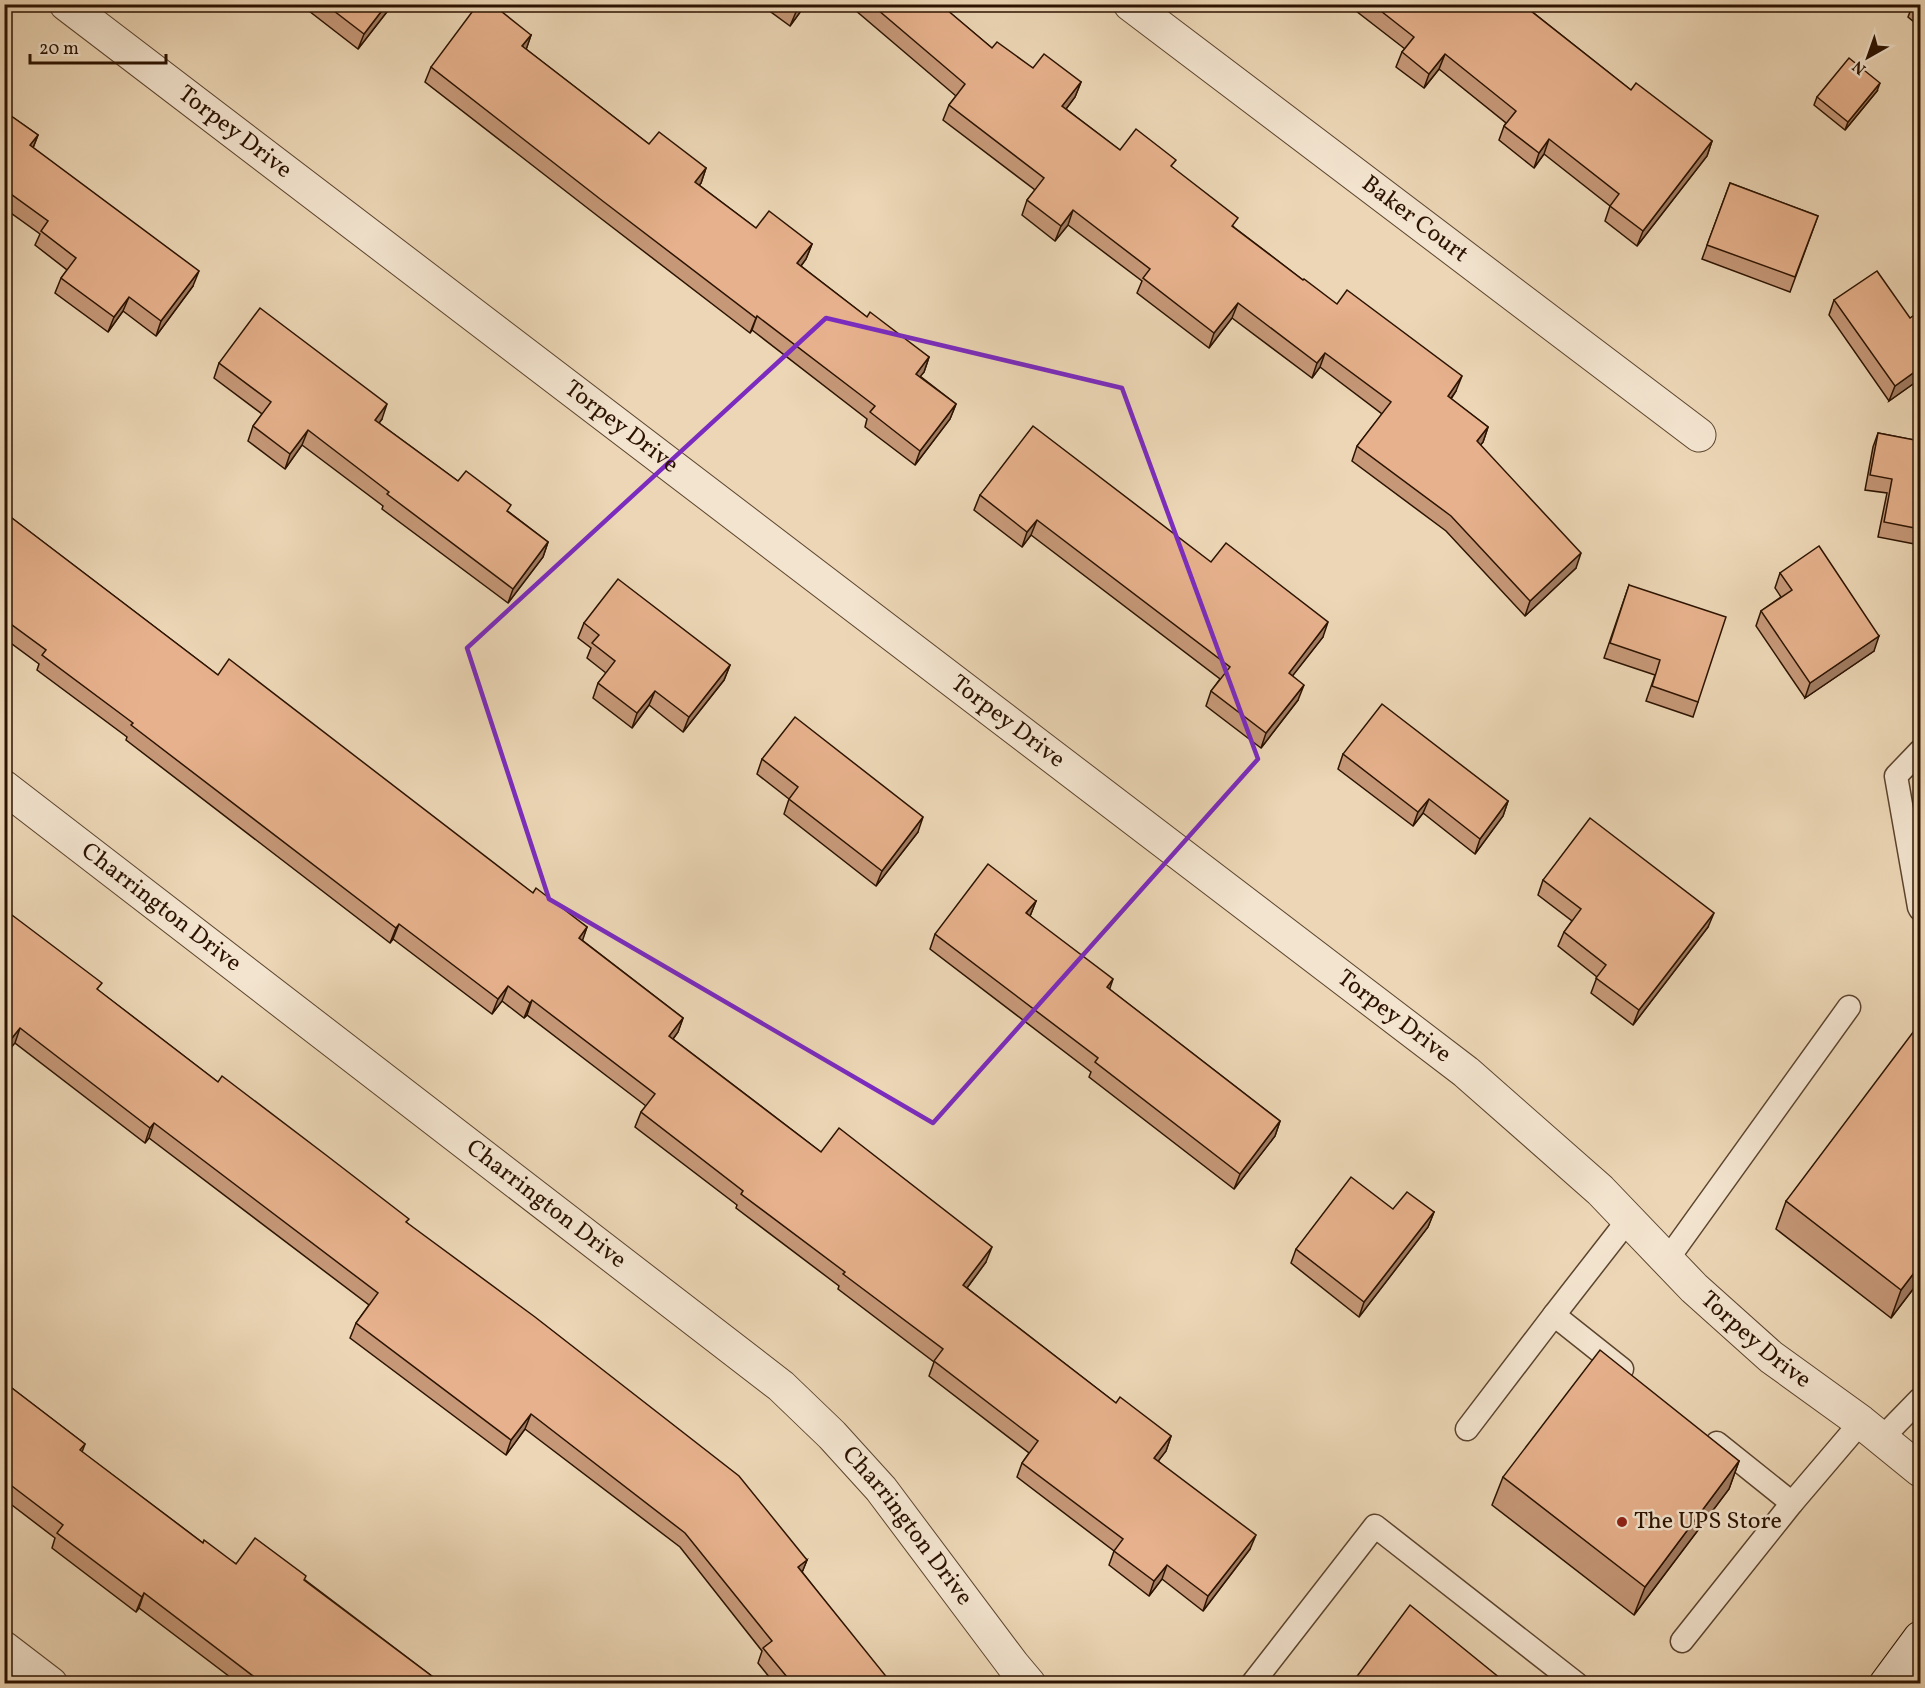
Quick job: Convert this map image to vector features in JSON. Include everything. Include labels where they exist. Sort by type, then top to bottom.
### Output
[{"type":"street","name":"Torpey Drive","points":[[66,4],[1466,1072],[1600,1190],[1694,1288],[1771,1357],[1871,1430],[1920,1470]]},
{"type":"street","name":"Baker Court","points":[[1130,4],[1700,435]]},
{"type":"street","name":"Charrington Drive","points":[[4,787],[781,1386],[832,1435],[881,1489],[1013,1665],[1029,1683]]},
{"type":"street","points":[[1886,1683],[1920,1638]]},
{"type":"street","points":[[4,1648],[51,1683]]},
{"type":"lane","points":[[1920,751],[1896,776],[1920,909]]},
{"type":"lane","points":[[1667,1260],[1849,1007]]},
{"type":"lane","points":[[1467,1429],[1628,1220]]},
{"type":"lane","points":[[1554,1315],[1637,1380]]},
{"type":"lane","points":[[1682,1641],[1792,1503],[1871,1430],[1920,1399]]},
{"type":"lane","points":[[1701,1431],[1792,1503]]},
{"type":"lane","points":[[1252,1683],[1375,1526],[1577,1683]]},
{"type":"highlighted area","points":[[826,318],[1122,388],[1258,759],[933,1123],[549,899],[467,648]]},
{"type":"building","points":[[325,4],[387,4],[364,34]]},
{"type":"building","points":[[478,4],[492,4],[531,35],[522,46],[649,144],[659,132],[706,168],[695,182],[756,228],[769,211],[812,244],[797,263],[867,317],[870,312],[929,357],[916,374],[956,404],[920,451],[870,412],[875,406],[604,202],[431,67]]},
{"type":"building","points":[[786,4],[801,4],[796,12]]},
{"type":"building","points":[[871,4],[940,4],[992,48],[997,42],[1033,68],[1044,54],[1081,82],[1062,106],[1120,150],[1136,129],[1176,160],[1171,166],[1238,218],[1232,226],[1303,280],[1337,304],[1347,290],[1462,376],[1448,396],[1488,427],[1477,441],[1581,553],[1530,601],[1451,516],[1357,446],[1391,402],[1325,353],[1317,363],[1238,303],[1214,333],[1143,278],[1150,269],[1073,210],[1061,226],[1027,200],[1044,178],[949,105],[965,84]]},
{"type":"building","points":[[1372,4],[1522,4],[1631,90],[1636,83],[1712,141],[1643,231],[1610,206],[1619,194],[1549,139],[1539,153],[1504,126],[1516,111],[1445,54],[1429,74],[1402,52],[1414,37]]},
{"type":"building","points":[[1849,58],[1880,83],[1848,122],[1817,97]]},
{"type":"building","points":[[4,111],[38,135],[30,145],[199,271],[161,321],[129,297],[114,317],[61,278],[76,258],[41,231],[48,221],[4,189]]},
{"type":"building","points":[[1730,183],[1818,216],[1795,277],[1707,245]]},
{"type":"building","points":[[1877,271],[1910,318],[1920,311],[1920,368],[1895,386],[1834,300]]},
{"type":"building","points":[[260,308],[387,404],[375,420],[458,481],[466,471],[511,505],[507,511],[548,542],[513,589],[387,494],[389,492],[308,430],[290,454],[253,426],[271,402],[219,363]]},
{"type":"building","points":[[1033,426],[1211,562],[1226,543],[1328,622],[1289,673],[1304,685],[1266,733],[1211,691],[1230,667],[1037,520],[1027,532],[980,495]]},
{"type":"building","points":[[1878,433],[1920,441],[1920,529],[1884,522],[1892,479],[1870,475]]},
{"type":"building","points":[[4,512],[218,675],[229,659],[533,893],[536,888],[587,927],[579,938],[683,1018],[669,1036],[821,1152],[839,1128],[992,1247],[963,1285],[1116,1403],[1120,1397],[1171,1436],[1154,1458],[1256,1535],[1208,1596],[1167,1565],[1154,1581],[1114,1551],[1123,1539],[1022,1463],[1038,1441],[934,1361],[943,1349],[741,1194],[743,1191],[641,1112],[655,1094],[532,1000],[530,1003],[508,986],[498,999],[399,924],[396,928],[42,655],[46,650],[4,619]]},
{"type":"building","points":[[1819,546],[1879,636],[1810,683],[1761,611],[1792,590],[1780,573]]},
{"type":"building","points":[[618,579],[730,665],[689,717],[655,691],[637,713],[598,683],[615,661],[592,643],[599,635],[584,623]]},
{"type":"building","points":[[1629,585],[1726,617],[1698,702],[1652,686],[1660,660],[1610,643]]},
{"type":"building","points":[[1382,704],[1508,801],[1480,839],[1429,799],[1418,812],[1343,754]]},
{"type":"building","points":[[795,717],[923,817],[882,871],[789,799],[798,787],[762,759]]},
{"type":"building","points":[[1590,818],[1714,913],[1639,1010],[1596,978],[1606,965],[1564,932],[1581,909],[1543,880]]},
{"type":"building","points":[[988,864],[1036,901],[1026,913],[1113,979],[1107,987],[1280,1121],[1240,1174],[1095,1062],[1098,1058],[935,934]]},
{"type":"building","points":[[4,909],[102,983],[97,989],[218,1082],[222,1076],[409,1219],[406,1222],[535,1317],[739,1476],[807,1560],[798,1567],[889,1680],[885,1683],[792,1683],[763,1648],[772,1641],[685,1533],[531,1414],[511,1440],[356,1323],[378,1293],[154,1123],[150,1128],[20,1028],[4,1048]]},
{"type":"building","points":[[1920,1023],[1920,1265],[1901,1290],[1786,1201]]},
{"type":"building","points":[[1351,1177],[1393,1209],[1407,1192],[1434,1212],[1364,1302],[1296,1249]]},
{"type":"building","points":[[1600,1350],[1739,1461],[1645,1587],[1503,1477]]},
{"type":"building","points":[[4,1382],[85,1444],[80,1450],[203,1543],[204,1540],[236,1564],[255,1538],[306,1576],[304,1580],[441,1683],[260,1683],[144,1593],[142,1597],[57,1533],[63,1525],[4,1480]]},
{"type":"building","points":[[1410,1605],[1506,1683],[1352,1683]]},
{"type":"place","name":"The UPS Store","points":[[1622,1522]]}]
